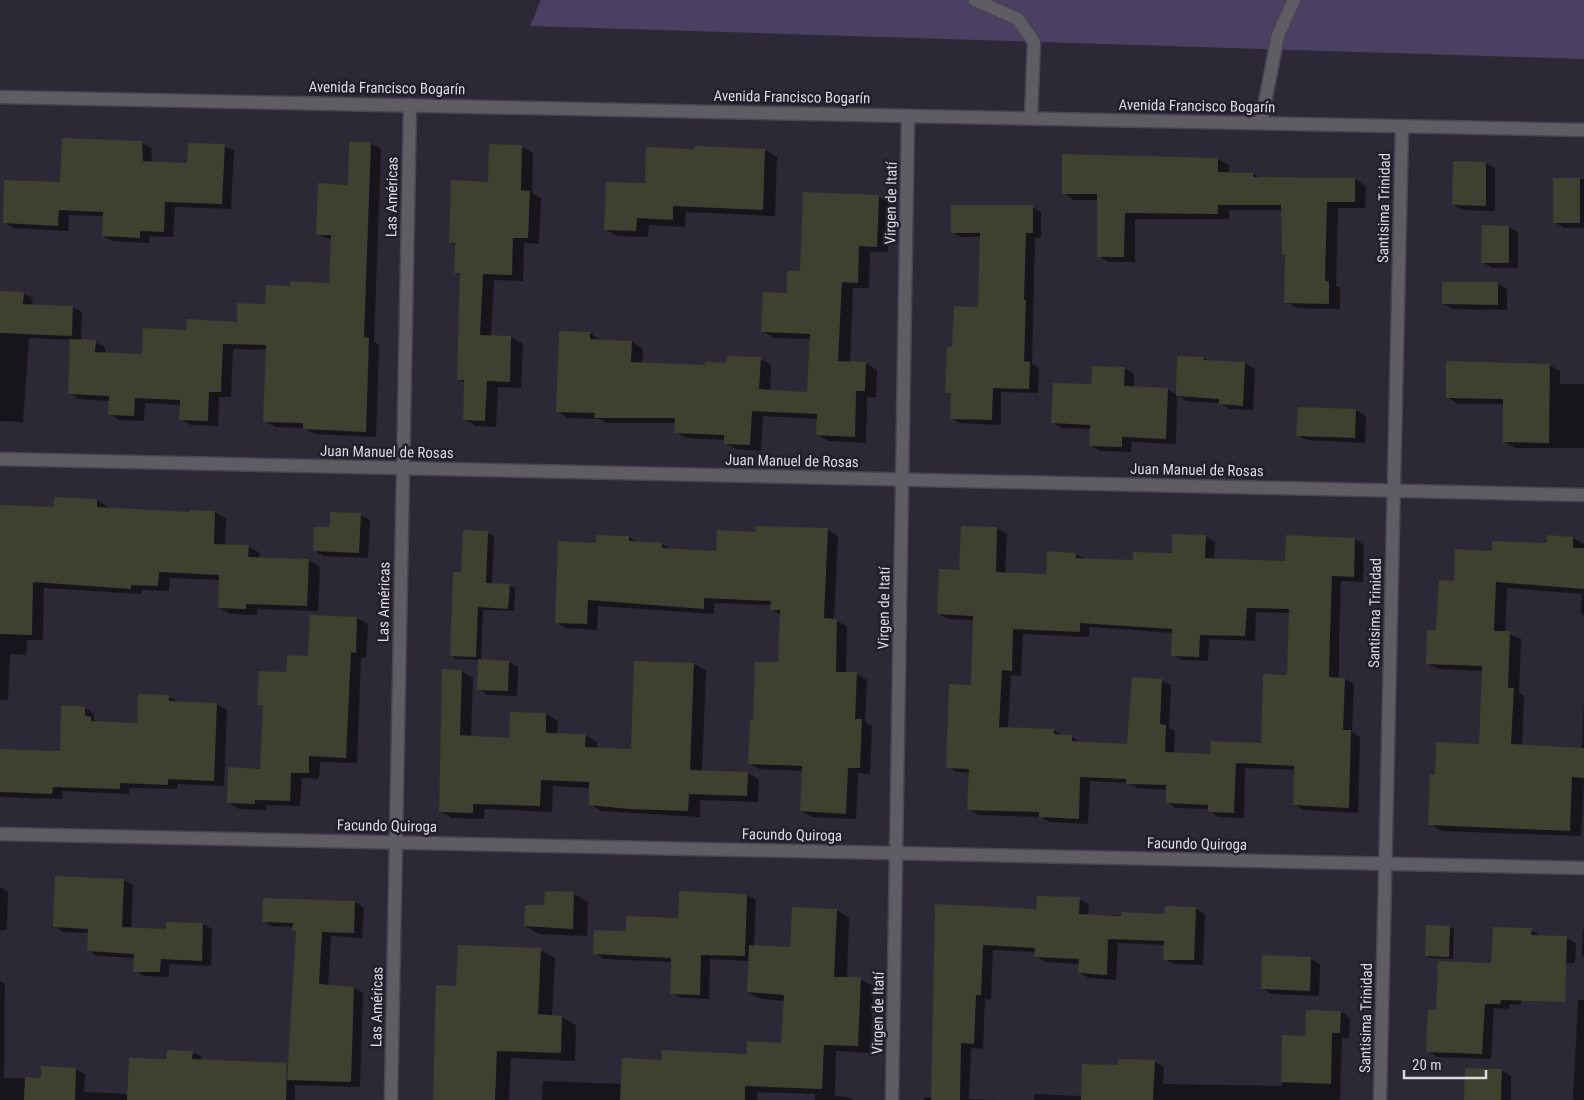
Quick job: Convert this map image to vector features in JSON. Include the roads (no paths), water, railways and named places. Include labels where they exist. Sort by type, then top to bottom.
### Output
[{"type":"street","points":[[975,0],[1018,19],[1034,42],[1030,118]]},
{"type":"street","points":[[1261,123],[1278,35],[1294,0]]},
{"type":"street","name":"Avenida Francisco Bogarín","points":[[0,97],[1584,130]]},
{"type":"street","name":"Las Américas","points":[[391,1100],[410,105]]},
{"type":"street","name":"Virgen de Itatí","points":[[892,1100],[908,116]]},
{"type":"street","name":"Santisima Trinidad","points":[[1380,1100],[1402,126]]},
{"type":"street","name":"Juan Manuel de Rosas","points":[[0,460],[1584,495]]},
{"type":"street","name":"Facundo Quiroga","points":[[0,834],[1584,868]]}]
